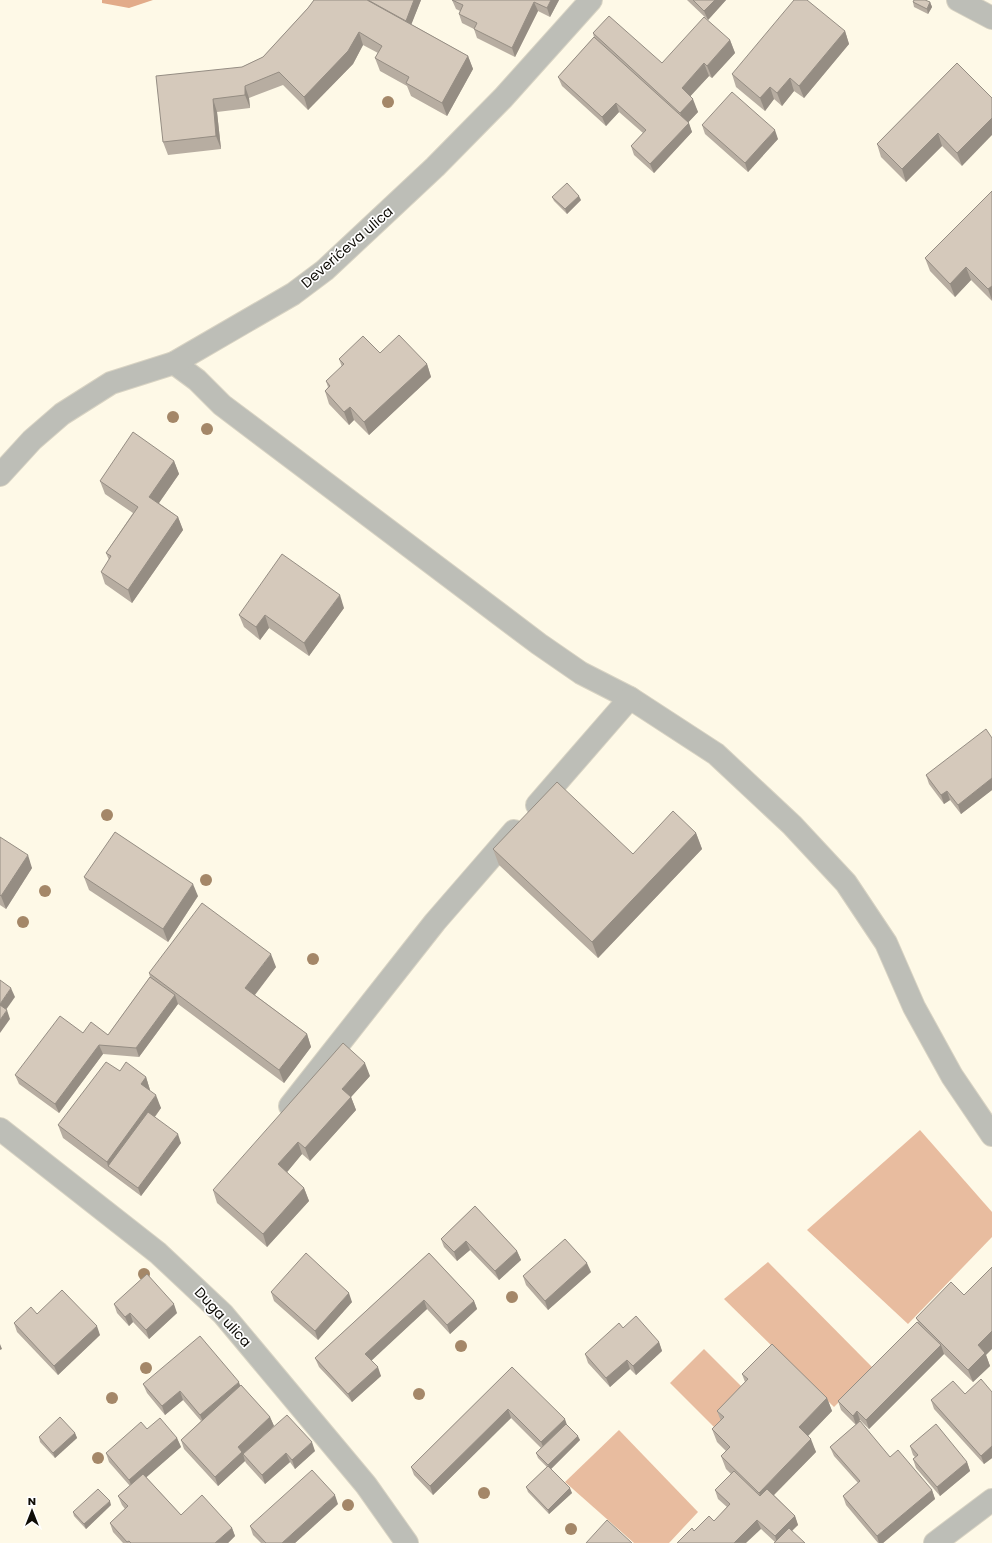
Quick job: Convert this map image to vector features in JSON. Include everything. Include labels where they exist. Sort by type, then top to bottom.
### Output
[{"type":"street","name":"Deverićeva ulica","points":[[0,475],[32,440],[62,414],[111,383],[174,363],[293,294],[325,270],[429,173],[503,98],[591,0]]},
{"type":"street","points":[[958,0],[992,18]]},
{"type":"street","points":[[174,363],[198,380],[222,405],[539,644],[581,673],[630,698],[716,754],[792,824],[846,883],[886,943],[914,1007],[952,1076],[992,1135]]},
{"type":"street","points":[[289,1107],[435,922],[630,698]]},
{"type":"street","name":"Duga ulica","points":[[0,1129],[158,1253],[223,1314],[366,1486],[407,1543]]},
{"type":"street","points":[[935,1543],[992,1500]]},
{"type":"shaded area","points":[[102,0],[153,0],[129,8],[102,3]]},
{"type":"shaded area","points":[[920,1130],[992,1212],[992,1237],[908,1324],[807,1230]]},
{"type":"shaded area","points":[[768,1262],[873,1368],[834,1407],[724,1299]]},
{"type":"shaded area","points":[[704,1349],[748,1393],[714,1427],[670,1383]]},
{"type":"shaded area","points":[[619,1430],[698,1512],[669,1543],[634,1543],[565,1482]]},
{"type":"building","points":[[314,0],[367,0],[468,56],[442,103],[406,83],[409,77],[375,58],[382,46],[359,32],[348,51],[304,97],[279,72],[245,86],[245,95],[213,99],[216,136],[163,142],[156,76],[242,67],[263,57]]},
{"type":"building","points":[[368,0],[414,0],[406,21]]},
{"type":"building","points":[[452,0],[551,0],[547,8],[534,2],[512,48],[474,29],[477,23],[459,14],[463,5]]},
{"type":"building","points":[[693,0],[715,0],[704,11]]},
{"type":"building","points":[[794,0],[807,0],[845,31],[799,86],[790,78],[777,93],[770,87],[760,98],[732,74]]},
{"type":"building","points":[[914,0],[925,0],[930,2],[927,9],[913,2]]},
{"type":"building","points":[[609,16],[662,63],[704,17],[730,40],[707,66],[704,63],[682,88],[693,99],[680,113],[593,33]]},
{"type":"building","points":[[594,37],[689,123],[650,164],[631,146],[646,130],[616,103],[602,117],[558,77]]},
{"type":"building","points":[[957,63],[992,98],[992,118],[957,153],[938,133],[902,169],[877,144]]},
{"type":"building","points":[[732,92],[775,130],[745,163],[702,125]]},
{"type":"building","points":[[567,183],[579,196],[565,209],[552,197]]},
{"type":"building","points":[[992,191],[992,286],[988,289],[966,267],[950,284],[925,258]]},
{"type":"building","points":[[399,335],[427,364],[364,422],[350,407],[344,412],[325,391],[330,386],[326,381],[344,364],[339,359],[363,336],[380,353]]},
{"type":"building","points":[[133,432],[174,461],[149,497],[178,517],[128,590],[101,572],[111,556],[106,553],[138,507],[100,481]]},
{"type":"building","points":[[282,554],[340,595],[304,643],[265,615],[256,627],[239,615]]},
{"type":"building","points":[[986,729],[992,738],[992,778],[958,805],[947,791],[941,795],[926,775]]},
{"type":"building","points":[[557,782],[633,854],[673,811],[696,833],[592,942],[493,849]]},
{"type":"building","points":[[115,832],[193,884],[163,929],[84,877]]},
{"type":"building","points":[[0,837],[28,855],[1,896],[0,895]]},
{"type":"building","points":[[202,903],[271,954],[245,988],[307,1034],[279,1070],[149,973]]},
{"type":"building","points":[[150,977],[175,995],[136,1048],[99,1045],[55,1104],[15,1075],[60,1016],[83,1033],[91,1022],[108,1035]]},
{"type":"building","points":[[0,980],[11,988],[0,1004]]},
{"type":"building","points":[[0,1005],[7,1010],[0,1020]]},
{"type":"building","points":[[343,1043],[365,1063],[342,1089],[351,1097],[305,1148],[298,1142],[278,1164],[304,1188],[263,1234],[213,1190]]},
{"type":"building","points":[[106,1062],[120,1071],[126,1062],[146,1077],[141,1084],[156,1095],[107,1162],[58,1125]]},
{"type":"building","points":[[148,1112],[178,1134],[138,1188],[108,1166]]},
{"type":"building","points":[[475,1206],[517,1251],[495,1271],[466,1241],[454,1252],[441,1239]]},
{"type":"building","points":[[565,1239],[587,1263],[545,1301],[523,1276]]},
{"type":"building","points":[[306,1253],[349,1293],[315,1331],[271,1292]]},
{"type":"building","points":[[429,1253],[474,1301],[447,1325],[424,1300],[365,1354],[378,1367],[348,1394],[315,1358]]},
{"type":"building","points":[[992,1267],[992,1331],[978,1345],[985,1353],[968,1370],[916,1318],[951,1282],[964,1295]]},
{"type":"building","points":[[147,1274],[174,1304],[146,1330],[130,1313],[125,1317],[114,1304]]},
{"type":"building","points":[[62,1290],[97,1326],[54,1366],[14,1323],[31,1307],[37,1314]]},
{"type":"building","points":[[636,1316],[659,1342],[633,1366],[627,1360],[606,1378],[585,1354],[619,1323],[623,1328]]},
{"type":"building","points":[[917,1322],[941,1345],[866,1420],[857,1411],[853,1416],[838,1401]]},
{"type":"building","points":[[200,1336],[239,1382],[200,1415],[180,1391],[162,1406],[143,1384]]},
{"type":"building","points":[[772,1344],[827,1398],[799,1427],[811,1439],[759,1493],[721,1456],[730,1447],[712,1429],[724,1417],[717,1411],[748,1379],[742,1374]]},
{"type":"building","points":[[512,1367],[565,1419],[541,1442],[508,1409],[430,1486],[411,1467]]},
{"type":"building","points":[[981,1379],[992,1392],[992,1446],[981,1456],[931,1400],[953,1381],[965,1394]]},
{"type":"building","points":[[241,1385],[270,1417],[238,1447],[242,1452],[215,1477],[181,1440]]},
{"type":"building","points":[[287,1415],[312,1442],[292,1460],[286,1453],[262,1475],[243,1454]]},
{"type":"building","points":[[60,1417],[75,1433],[53,1453],[39,1437]]},
{"type":"building","points":[[160,1418],[177,1438],[129,1480],[106,1453],[141,1422],[147,1429]]},
{"type":"building","points":[[860,1421],[890,1457],[898,1450],[932,1490],[877,1536],[843,1496],[860,1481],[830,1447]]},
{"type":"building","points":[[566,1424],[578,1436],[548,1465],[536,1453]]},
{"type":"building","points":[[936,1424],[967,1462],[937,1487],[913,1459],[918,1455],[910,1446]]},
{"type":"building","points":[[548,1466],[570,1488],[548,1510],[526,1487]]},
{"type":"building","points":[[312,1470],[335,1495],[282,1543],[266,1543],[250,1526]]},
{"type":"building","points":[[734,1471],[760,1496],[767,1489],[795,1516],[775,1536],[757,1520],[734,1543],[677,1543],[692,1528],[694,1531],[709,1516],[714,1521],[730,1504],[715,1490]]},
{"type":"building","points":[[143,1474],[181,1515],[202,1495],[232,1528],[215,1543],[127,1542],[110,1523],[128,1506],[118,1496]]},
{"type":"building","points":[[98,1489],[110,1501],[84,1524],[73,1512]]},
{"type":"building","points":[[607,1520],[632,1543],[586,1543]]},
{"type":"building","points":[[789,1528],[805,1543],[774,1543]]}]
